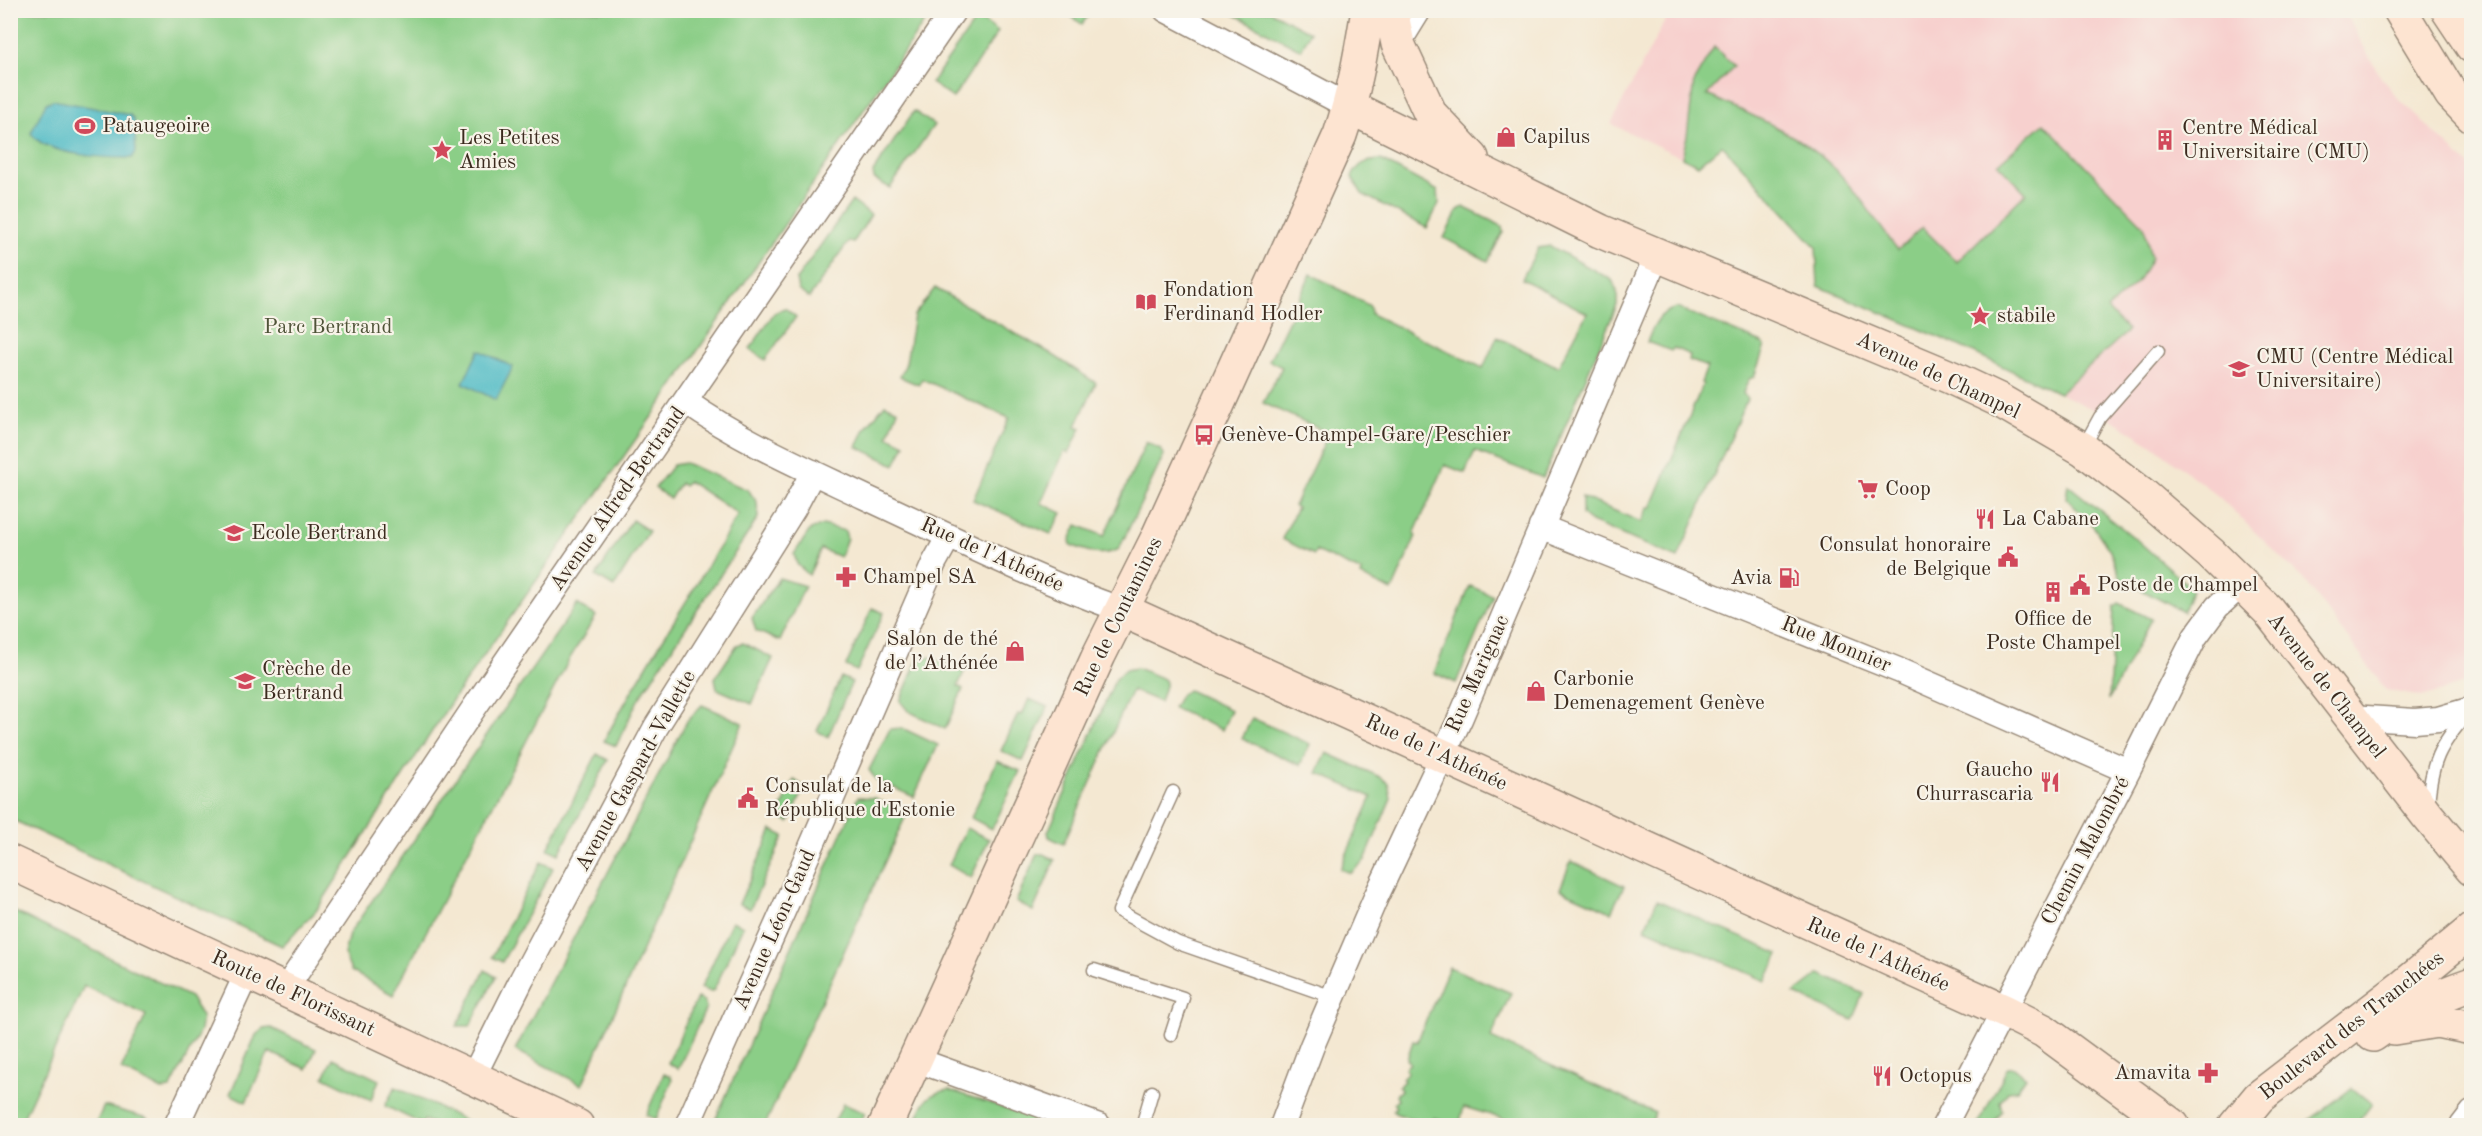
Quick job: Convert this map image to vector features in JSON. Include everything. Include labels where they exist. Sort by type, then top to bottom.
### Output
[{"type":"main road","points":[[1350,107],[1368,10]]},
{"type":"main road","name":"Avenue de Champel","points":[[1391,10],[1398,44],[1431,116],[1452,140],[1495,180]]},
{"type":"main road","points":[[2400,10],[2451,94],[2472,116]]},
{"type":"main road","points":[[2448,10],[2472,46]]},
{"type":"main road","name":"Avenue de Champel","points":[[1350,107],[1600,231],[1950,377],[1997,399],[2083,449],[2186,531],[2268,610],[2427,815],[2472,869]]},
{"type":"main road","name":"Rue de Contamines","points":[[885,1125],[1099,655],[1204,435],[1340,135],[1350,107]]},
{"type":"main road","name":"Rue de l'Athénée","points":[[1122,610],[2004,1011],[2044,1031],[2173,1125]]},
{"type":"main road","name":"Route de Florissant","points":[[10,862],[577,1125]]},
{"type":"main road","name":"Boulevard des Tranchées","points":[[2235,1125],[2259,1097],[2405,985],[2472,930]]},
{"type":"main road","name":"Boulevard des Tranchées","points":[[2251,1125],[2398,1017],[2430,1000],[2472,984]]},
{"type":"main road","points":[[2378,1031],[2438,1021],[2472,1028]]},
{"type":"street","name":"Avenue Alfred-Bertrand","points":[[285,990],[472,711],[954,10]]},
{"type":"street","points":[[1166,10],[1350,107]]},
{"type":"street","points":[[1398,44],[1419,10]]},
{"type":"street","name":"Rue Marignac","points":[[1282,1125],[1333,997],[1381,887],[1460,719],[1657,255]]},
{"type":"street","name":"Rue de l'Athénée","points":[[686,402],[713,422],[813,472],[949,536],[1084,596],[1122,610]]},
{"type":"street","name":"Avenue Gaspard-Vallette","points":[[473,1077],[522,979],[656,727],[794,508],[813,472]]},
{"type":"street","name":"Rue Monnier","points":[[1541,527],[1898,670],[2128,771]]},
{"type":"street","name":"Avenue Léon-Gaud","points":[[687,1125],[792,891],[934,563],[949,536]]},
{"type":"street","name":"Chemin Malombré","points":[[1944,1125],[2195,637],[2217,607],[2241,585]]},
{"type":"street","points":[[2350,717],[2415,721],[2438,719],[2472,709]]},
{"type":"street","points":[[176,1125],[247,973]]},
{"type":"street","points":[[914,1059],[1100,1125]]},
{"type":"street","points":[[2462,1125],[2472,1113]]},
{"type":"lane","points":[[2083,449],[2100,417],[2158,351]]},
{"type":"lane","points":[[2427,815],[2429,784],[2436,757],[2446,738],[2472,709]]},
{"type":"lane","points":[[1173,792],[1119,911],[1178,943],[1333,997]]},
{"type":"lane","points":[[1094,970],[1183,998],[1171,1035]]},
{"type":"lane","points":[[1142,1125],[1152,1092]]},
{"type":"shaded area","name":"CMU (Centre Médical Universitaire)","points":[[1670,11],[2344,11],[2380,76],[2398,98],[2471,168],[2471,676],[2464,684],[2422,697],[2386,690],[2307,583],[2218,496],[2151,444],[2103,414],[1955,344],[1818,286],[1816,247],[1722,145],[1698,165],[1611,124]]},
{"type":"green space","name":"Parc Bertrand","points":[[11,11],[932,11],[667,395],[451,702],[316,911],[282,946],[11,819]]},
{"type":"green space","points":[[1063,11],[1092,11],[1082,24]]},
{"type":"green space","points":[[1228,11],[1270,11],[1310,32],[1301,50]]},
{"type":"green space","points":[[978,17],[998,32],[953,98],[931,83]]},
{"type":"green space","points":[[1714,47],[1734,66],[1707,95],[1772,125],[1819,154],[1850,186],[1898,250],[1922,227],[1957,262],[2026,193],[1998,164],[2044,123],[2144,226],[2151,258],[2138,281],[2107,309],[2128,331],[2059,393],[1955,344],[1818,286],[1816,247],[1722,145],[1698,165],[1682,157],[1694,81]]},
{"type":"green space","points":[[914,111],[934,125],[890,188],[874,179],[873,172]]},
{"type":"green space","points":[[1381,160],[1438,191],[1439,203],[1427,228],[1362,194],[1352,177],[1363,164]]},
{"type":"green space","points":[[852,201],[871,215],[853,243],[849,241],[809,298],[798,290],[796,280]]},
{"type":"green space","points":[[1463,207],[1502,226],[1503,232],[1488,261],[1444,238],[1458,210]]},
{"type":"green space","points":[[1550,246],[1612,280],[1617,291],[1617,305],[1543,478],[1475,451],[1465,473],[1445,465],[1414,534],[1416,536],[1392,591],[1361,576],[1362,572],[1316,551],[1314,555],[1282,539],[1297,508],[1294,506],[1329,433],[1263,403],[1282,367],[1269,361],[1311,274],[1370,306],[1371,314],[1483,368],[1497,337],[1558,367],[1587,313],[1522,279],[1538,248]]},
{"type":"green space","points":[[935,288],[1050,353],[1096,383],[1076,426],[1081,428],[1069,453],[1064,452],[1041,503],[1062,513],[1051,534],[973,500],[1009,418],[922,379],[919,385],[900,377],[906,363],[914,315]]},
{"type":"green space","points":[[785,308],[796,317],[765,360],[750,349],[774,313]]},
{"type":"green space","points":[[1677,308],[1765,346],[1754,377],[1749,379],[1743,393],[1747,399],[1678,558],[1591,522],[1582,515],[1582,497],[1641,522],[1648,507],[1651,508],[1703,384],[1701,383],[1707,367],[1689,360],[1690,355],[1674,348],[1671,351],[1647,342],[1661,316]]},
{"type":"green space","points":[[885,404],[898,410],[888,436],[905,444],[895,465],[857,447],[865,429]]},
{"type":"green space","points":[[1146,442],[1160,449],[1164,455],[1119,549],[1101,554],[1071,545],[1070,540],[1077,525],[1104,536]]},
{"type":"green space","points":[[685,463],[748,490],[757,502],[758,518],[638,700],[616,746],[604,741],[636,683],[738,514],[688,481],[684,486],[680,483],[670,499],[655,488],[673,465]]},
{"type":"green space","points":[[2068,485],[2137,540],[2192,589],[2183,612],[2121,579],[2110,551],[2094,527],[2066,498]]},
{"type":"green space","points":[[632,520],[649,531],[614,587],[596,576]]},
{"type":"green space","points":[[823,525],[845,531],[847,538],[840,557],[821,549],[809,575],[797,564],[794,554],[810,530]]},
{"type":"green space","points":[[779,578],[805,586],[780,641],[756,631],[752,618]]},
{"type":"green space","points":[[1470,586],[1493,596],[1456,683],[1434,673]]},
{"type":"green space","points":[[2119,603],[2151,619],[2109,700],[2114,607]]},
{"type":"green space","points":[[577,604],[596,616],[570,658],[393,995],[351,971],[344,954],[349,934]]},
{"type":"green space","points":[[872,608],[884,613],[857,671],[846,666]]},
{"type":"green space","points":[[743,643],[773,658],[752,704],[717,689],[715,678],[737,645]]},
{"type":"green space","points":[[929,657],[964,672],[958,686],[963,689],[945,729],[908,711],[900,701],[918,659]]},
{"type":"green space","points":[[1137,668],[1164,679],[1166,682],[1160,702],[1132,690],[1063,844],[1049,837],[1048,832],[1116,678],[1125,670]]},
{"type":"green space","points":[[841,677],[852,682],[828,737],[817,731]]},
{"type":"green space","points":[[1188,690],[1231,710],[1222,730],[1173,708],[1181,694]]},
{"type":"green space","points":[[1029,699],[1048,707],[1023,761],[1001,751],[1018,714],[1022,715]]},
{"type":"green space","points":[[702,705],[743,723],[582,1085],[515,1050],[687,721]]},
{"type":"green space","points":[[1252,718],[1310,744],[1300,765],[1242,739]]},
{"type":"green space","points":[[902,728],[938,745],[914,797],[876,780],[869,770],[890,729]]},
{"type":"green space","points":[[1327,753],[1380,777],[1388,783],[1391,798],[1365,860],[1351,873],[1340,869],[1372,797],[1317,773]]},
{"type":"green space","points":[[597,754],[608,760],[559,854],[548,849]]},
{"type":"green space","points":[[997,761],[1020,771],[992,829],[971,818]]},
{"type":"green space","points":[[794,780],[805,787],[789,822],[778,816]]},
{"type":"green space","points":[[858,797],[875,798],[907,813],[765,1125],[713,1125]]},
{"type":"green space","points":[[966,828],[989,839],[971,878],[949,865]]},
{"type":"green space","points":[[772,830],[784,836],[750,909],[739,904]]},
{"type":"green space","points":[[1037,854],[1043,854],[1055,860],[1033,911],[1016,902]]},
{"type":"green space","points":[[1571,861],[1624,886],[1611,912],[1560,889]]},
{"type":"green space","points":[[541,862],[553,868],[502,962],[492,957]]},
{"type":"green space","points":[[1657,900],[1779,954],[1766,981],[1645,928]]},
{"type":"green space","points":[[11,910],[190,997],[202,1016],[200,1031],[170,1089],[162,1090],[121,1070],[146,1015],[84,986],[20,1125],[11,1125]]},
{"type":"green space","points":[[732,921],[743,926],[714,990],[710,992],[701,988]]},
{"type":"green space","points":[[1449,967],[1511,993],[1491,1038],[1655,1113],[1651,1125],[1524,1125],[1464,1107],[1459,1125],[1434,1118],[1430,1125],[1395,1113],[1393,1110],[1396,1107],[1393,1103],[1398,1099],[1396,1095],[1401,1090],[1399,1086],[1404,1081],[1402,1078],[1408,1072],[1405,1069],[1410,1063],[1407,1059],[1413,1041],[1417,1042]]},
{"type":"green space","points":[[485,970],[496,977],[470,1026],[457,1026]]},
{"type":"green space","points":[[1820,974],[1864,994],[1853,1020],[1794,994]]},
{"type":"green space","points":[[697,998],[704,1001],[706,1008],[678,1069],[668,1063]]},
{"type":"green space","points":[[271,1028],[316,1049],[307,1069],[269,1052],[246,1102],[230,1094],[256,1035],[263,1029]]},
{"type":"green space","points":[[333,1058],[379,1080],[371,1100],[324,1077]]},
{"type":"green space","points":[[2008,1067],[2014,1067],[2026,1077],[2017,1090],[2008,1091],[2000,1102],[2002,1111],[1993,1124],[1995,1125],[1978,1125]]},
{"type":"green space","points":[[664,1073],[671,1076],[672,1081],[656,1119],[646,1115]]},
{"type":"green space","points":[[395,1087],[467,1121],[465,1125],[437,1125],[424,1120],[422,1124],[385,1106]]},
{"type":"green space","points":[[2352,1088],[2372,1104],[2356,1125],[2303,1125]]},
{"type":"green space","points":[[949,1090],[1057,1125],[914,1125],[929,1097]]},
{"type":"green space","points":[[843,1104],[865,1113],[859,1125],[833,1125]]},
{"type":"green space","points":[[104,1106],[147,1118],[150,1125],[95,1125]]},
{"type":"water","name":"Pataugeoire","points":[[53,100],[130,115],[134,119],[136,152],[132,158],[77,154],[49,147],[38,141],[31,133],[46,103]]},
{"type":"water","points":[[479,350],[513,367],[496,400],[463,383]]},
{"type":"place","name":"Pataugeoire","points":[[85,126]]},
{"type":"place","name":"Capilus","points":[[1506,137]]},
{"type":"place","name":"Centre Médical Universitaire (CMU)","points":[[2165,140]]},
{"type":"place","name":"Les Petites Amies","points":[[442,150]]},
{"type":"place","name":"Fondation Ferdinand Hodler","points":[[1146,302]]},
{"type":"place","name":"stabile","points":[[1980,316]]},
{"type":"place","name":"CMU (Centre Médical Universitaire)","points":[[2239,369]]},
{"type":"place","name":"Genève-Champel-Gare/Peschier","points":[[1204,435]]},
{"type":"place","name":"Coop","points":[[1868,489]]},
{"type":"place","name":"La Cabane","points":[[1985,519]]},
{"type":"place","name":"Ecole Bertrand","points":[[234,533]]},
{"type":"place","name":"Consulat honoraire de Belgique","points":[[2008,557]]},
{"type":"place","name":"Champel SA","points":[[846,577]]},
{"type":"place","name":"Avia","points":[[1789,578]]},
{"type":"place","name":"Poste de Champel","points":[[2080,585]]},
{"type":"place","name":"Office de Poste Champel","points":[[2053,592]]},
{"type":"place","name":"Salon de thé de l’Athénée","points":[[1015,651]]},
{"type":"place","name":"Crèche de Bertrand","points":[[245,681]]},
{"type":"place","name":"Carbonie Demenagement Genève","points":[[1536,691]]},
{"type":"place","name":"Gaucho Churrascaria","points":[[2050,782]]},
{"type":"place","name":"Consulat de la République d'Estonie","points":[[748,798]]},
{"type":"place","name":"Amavita","points":[[2208,1073]]},
{"type":"place","name":"Octopus","points":[[1882,1076]]}]
